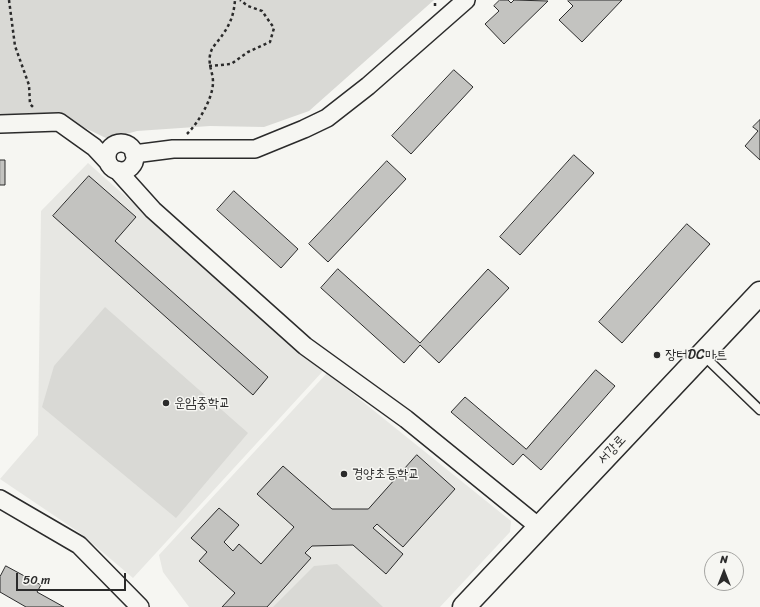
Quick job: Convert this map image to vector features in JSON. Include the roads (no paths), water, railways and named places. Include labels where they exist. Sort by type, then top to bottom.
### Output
[{"type":"main road","name":"서강로","points":[[464,607],[760,293]]},
{"type":"street","points":[[134,154],[173,149],[255,149],[327,118],[368,86],[466,0]]},
{"type":"street","points":[[0,124],[59,122],[94,147],[153,210],[305,346],[406,419],[539,527]]},
{"type":"street","points":[[115,145],[128,145],[134,154],[134,161],[129,169],[113,166],[109,151],[115,145]]},
{"type":"street","points":[[0,499],[79,545],[140,607]]},
{"type":"lane","points":[[702,355],[760,410]]},
{"type":"place","name":"장터DC마트","points":[[657,355]]},
{"type":"place","name":"운암중학교","points":[[166,403]]},
{"type":"place","name":"경양초등학교","points":[[344,474]]}]
